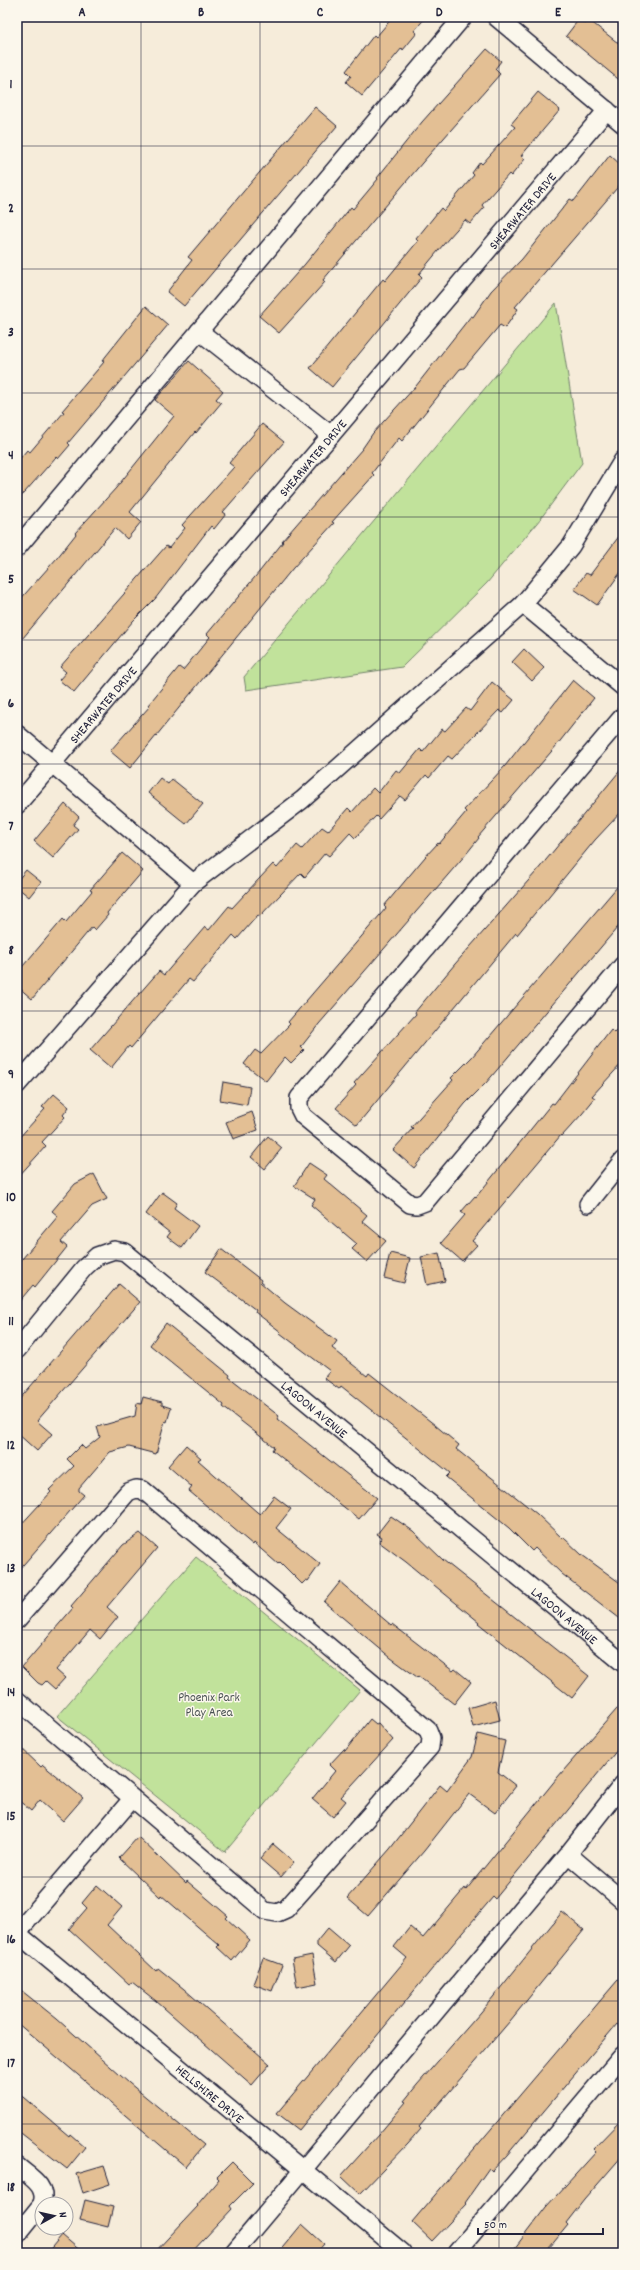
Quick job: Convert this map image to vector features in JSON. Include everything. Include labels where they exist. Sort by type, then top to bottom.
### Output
[{"type":"street","points":[[17,548],[464,17]]},
{"type":"street","points":[[496,17],[623,124]]},
{"type":"street","name":"SHEARWATER DRIVE","points":[[17,805],[607,110]]},
{"type":"street","points":[[199,331],[331,435]]},
{"type":"street","points":[[17,1085],[194,882],[302,800],[523,604],[570,546],[623,460]]},
{"type":"street","points":[[523,604],[623,687]]},
{"type":"street","points":[[623,716],[299,1098],[303,1116],[410,1204],[417,1205],[425,1202],[623,965]]},
{"type":"street","points":[[17,734],[194,882]]},
{"type":"street","points":[[588,1204],[623,1160]]},
{"type":"street","name":"LAGOON AVENUE","points":[[17,1350],[88,1264],[97,1256],[114,1250],[124,1252],[623,1663]]},
{"type":"street","points":[[17,1620],[128,1492],[136,1489],[143,1490],[428,1730],[431,1738],[430,1748],[286,1909],[277,1913],[265,1911],[17,1700]]},
{"type":"street","points":[[233,2253],[568,1854],[623,1784]]},
{"type":"street","points":[[17,1933],[132,1799]]},
{"type":"street","points":[[568,1854],[623,1902]]},
{"type":"street","name":"HELLSHIRE DRIVE","points":[[17,1933],[404,2253]]},
{"type":"street","points":[[456,2253],[623,2055]]},
{"type":"street","points":[[17,2166],[42,2187],[44,2196]]},
{"type":"street","points":[[17,2235],[34,2214]]},
{"type":"green space","points":[[556,303],[582,463],[541,518],[487,583],[402,667],[246,690],[244,677]]},
{"type":"green space","name":"Phoenix Park Play Area","points":[[196,1557],[360,1690],[225,1852],[57,1716]]},
{"type":"building","points":[[393,17],[426,17],[414,31],[417,33],[403,50],[402,48],[362,96],[346,82],[351,76],[346,71],[374,35],[376,37]]},
{"type":"building","points":[[579,19],[585,24],[589,20],[623,47],[623,83],[566,36]]},
{"type":"building","points":[[487,49],[501,61],[495,69],[500,74],[323,280],[325,282],[279,333],[259,316],[305,264],[351,207],[353,209],[422,122]]},
{"type":"building","points":[[538,92],[560,110],[521,156],[525,159],[511,176],[509,174],[482,205],[484,208],[470,224],[465,220],[419,274],[422,277],[332,387],[310,368],[383,279],[385,281],[418,241],[416,239],[441,208],[444,211],[474,175],[472,173],[480,162],[482,164],[515,127],[511,124]]},
{"type":"building","points":[[315,107],[337,126],[184,306],[167,292],[192,260],[188,257]]},
{"type":"building","points":[[610,155],[623,167],[623,181],[515,307],[518,309],[505,328],[500,325],[464,368],[460,369],[402,441],[399,438],[372,473],[374,475],[332,522],[334,523],[293,568],[130,768],[110,751],[150,706],[148,705],[179,667],[183,670],[210,637],[207,634],[260,571],[283,542],[282,541],[362,449],[373,433],[416,386],[471,316],[473,317],[491,291],[522,259],[570,199],[574,201]]},
{"type":"building","points":[[146,306],[168,325],[68,443],[70,445],[58,459],[56,457],[17,501],[17,462],[27,450],[30,452],[64,412],[62,411],[104,362],[102,361]]},
{"type":"building","points":[[189,361],[223,391],[216,399],[221,403],[196,433],[195,432],[130,512],[141,522],[127,539],[115,528],[17,645],[17,603],[57,558],[76,534],[75,533],[116,488],[174,416],[155,400]]},
{"type":"building","points":[[262,424],[284,442],[223,512],[226,514],[214,529],[211,526],[155,599],[133,621],[74,692],[59,680],[66,672],[60,667],[166,546],[169,548],[185,528],[182,525],[234,467],[229,463]]},
{"type":"building","points":[[623,531],[623,569],[597,605],[574,589],[586,573],[590,575]]},
{"type":"building","points":[[524,649],[544,668],[532,681],[512,662]]},
{"type":"building","points":[[573,680],[594,698],[557,745],[478,837],[479,838],[467,853],[319,1024],[301,1047],[304,1050],[291,1063],[285,1057],[266,1081],[244,1064],[255,1050],[261,1054],[290,1024],[288,1022],[386,908],[384,906],[425,857],[438,843],[439,844],[466,812],[464,810],[505,766]]},
{"type":"building","points":[[492,682],[514,700],[503,713],[499,710],[452,759],[448,756],[429,778],[426,775],[405,800],[400,796],[379,819],[376,816],[355,838],[350,833],[329,856],[325,853],[305,877],[301,873],[260,916],[258,915],[237,939],[233,935],[193,982],[189,979],[131,1048],[129,1046],[111,1068],[90,1050],[159,971],[164,975],[205,927],[209,930],[229,906],[232,908],[273,864],[277,868],[297,845],[302,849],[322,827],[328,831],[348,808],[352,812],[373,788],[378,793],[396,770],[400,773],[420,749],[423,752],[442,729],[445,731],[466,708],[470,711]]},
{"type":"building","points":[[623,767],[623,810],[595,840],[517,935],[516,933],[357,1125],[336,1108],[356,1085],[354,1083],[416,1014],[415,1012],[455,964],[536,872]]},
{"type":"building","points":[[160,778],[168,784],[172,779],[203,804],[186,824],[148,793]]},
{"type":"building","points":[[65,804],[79,817],[73,825],[78,829],[53,858],[34,841]]},
{"type":"building","points":[[122,853],[143,871],[107,913],[108,915],[95,930],[92,927],[32,999],[17,986],[17,973],[63,919],[66,922],[92,891],[90,890]]},
{"type":"building","points":[[26,870],[41,882],[29,897],[17,887],[17,881]]},
{"type":"building","points":[[623,880],[623,921],[486,1083],[465,1104],[414,1168],[393,1150],[413,1128],[411,1127],[453,1080],[451,1078],[472,1057]]},
{"type":"building","points":[[623,1024],[623,1062],[592,1096],[595,1098],[582,1114],[562,1136],[561,1135],[472,1241],[477,1245],[462,1261],[441,1243],[465,1215],[461,1212],[475,1196],[476,1197],[552,1103],[554,1104],[611,1030],[614,1033]]},
{"type":"building","points":[[223,1082],[250,1087],[247,1105],[220,1100]]},
{"type":"building","points":[[54,1094],[69,1107],[63,1115],[65,1117],[42,1142],[46,1146],[17,1178],[17,1140],[45,1109],[42,1107]]},
{"type":"building","points":[[252,1112],[258,1130],[233,1139],[226,1122]]},
{"type":"building","points":[[268,1136],[282,1148],[265,1169],[251,1157]]},
{"type":"building","points":[[309,1163],[327,1175],[324,1179],[367,1215],[362,1221],[386,1241],[367,1262],[352,1249],[357,1244],[311,1205],[315,1199],[294,1186]]},
{"type":"building","points":[[94,1174],[107,1199],[92,1206],[61,1242],[67,1247],[35,1287],[33,1285],[17,1304],[17,1265],[58,1216],[52,1211],[75,1184]]},
{"type":"building","points":[[162,1192],[177,1203],[174,1208],[198,1226],[182,1248],[167,1237],[170,1233],[146,1214]]},
{"type":"building","points":[[221,1249],[261,1280],[260,1282],[285,1303],[337,1341],[332,1348],[367,1376],[369,1373],[435,1425],[459,1445],[456,1449],[537,1514],[582,1555],[623,1585],[623,1621],[562,1574],[535,1548],[532,1551],[509,1528],[446,1477],[450,1473],[341,1386],[339,1389],[324,1378],[330,1371],[280,1333],[281,1332],[255,1312],[256,1310],[205,1272]]},
{"type":"building","points":[[390,1253],[410,1258],[404,1283],[384,1278]]},
{"type":"building","points":[[439,1253],[445,1281],[427,1285],[421,1257]]},
{"type":"building","points":[[119,1284],[140,1302],[37,1421],[52,1434],[37,1451],[17,1433],[17,1402]]},
{"type":"building","points":[[166,1323],[230,1375],[229,1377],[279,1416],[277,1419],[377,1498],[359,1519],[272,1450],[274,1447],[223,1407],[224,1405],[150,1345]]},
{"type":"building","points":[[143,1397],[162,1402],[162,1405],[171,1408],[167,1422],[165,1421],[156,1454],[129,1447],[110,1452],[79,1488],[79,1491],[84,1495],[17,1572],[17,1529],[51,1492],[49,1490],[74,1466],[67,1459],[81,1445],[85,1449],[100,1437],[97,1427],[135,1416],[137,1403],[141,1404]]},
{"type":"building","points":[[186,1445],[201,1458],[198,1460],[260,1514],[274,1496],[291,1509],[276,1528],[320,1564],[308,1581],[306,1580],[302,1584],[280,1562],[278,1564],[254,1543],[253,1545],[189,1491],[192,1487],[168,1466]]},
{"type":"building","points":[[391,1516],[413,1531],[443,1560],[589,1676],[572,1698],[478,1623],[479,1622],[406,1562],[379,1542],[382,1537],[377,1534]]},
{"type":"building","points":[[140,1533],[157,1548],[107,1607],[118,1617],[100,1639],[90,1630],[56,1670],[65,1678],[55,1689],[46,1681],[42,1685],[38,1683],[22,1667],[73,1608],[71,1606],[123,1545]]},
{"type":"building","points":[[340,1582],[391,1625],[392,1624],[453,1671],[455,1669],[471,1682],[454,1704],[418,1676],[417,1677],[391,1658],[324,1602]]},
{"type":"building","points":[[495,1700],[500,1720],[473,1727],[468,1708]]},
{"type":"building","points":[[623,1702],[623,1743],[495,1899],[493,1897],[452,1945],[299,2130],[277,2113],[407,1958],[394,1947],[410,1927],[423,1938],[465,1888],[466,1890],[557,1778]]},
{"type":"building","points":[[370,1719],[376,1724],[378,1723],[393,1740],[341,1797],[346,1801],[333,1817],[312,1799],[335,1771],[329,1765],[344,1749],[345,1751]]},
{"type":"building","points":[[478,1734],[505,1741],[498,1772],[516,1786],[495,1813],[469,1794],[424,1851],[368,1916],[347,1898],[390,1849],[440,1785],[447,1791],[472,1757]]},
{"type":"building","points":[[17,1744],[41,1767],[43,1765],[83,1798],[63,1821],[40,1800],[31,1811],[17,1799]]},
{"type":"building","points":[[138,1837],[186,1883],[187,1881],[228,1916],[226,1918],[250,1940],[232,1961],[217,1947],[219,1945],[161,1895],[160,1897],[119,1858]]},
{"type":"building","points":[[273,1844],[294,1862],[281,1877],[260,1859]]},
{"type":"building","points":[[97,1885],[122,1907],[107,1925],[156,1971],[158,1968],[184,1989],[270,2064],[252,2085],[156,2001],[132,1982],[129,1984],[69,1929],[87,1908],[82,1903]]},
{"type":"building","points":[[562,1912],[584,1930],[510,2021],[419,2127],[421,2129],[360,2194],[341,2176],[406,2102],[404,2101],[417,2085],[481,2012]]},
{"type":"building","points":[[328,1928],[349,1946],[336,1962],[317,1946],[317,1941]]},
{"type":"building","points":[[312,1955],[317,1983],[297,1987],[292,1959]]},
{"type":"building","points":[[263,1958],[282,1965],[272,1991],[253,1984]]},
{"type":"building","points":[[623,1974],[623,2029],[617,2024],[507,2155],[492,2171],[489,2168],[465,2202],[467,2204],[432,2241],[412,2222]]},
{"type":"building","points":[[17,1987],[57,2019],[129,2083],[204,2145],[186,2167],[17,2023]]},
{"type":"building","points":[[17,2092],[69,2136],[70,2134],[85,2147],[67,2169],[17,2130]]},
{"type":"building","points":[[623,2118],[623,2155],[584,2200],[566,2223],[568,2225],[545,2253],[511,2253],[546,2207],[596,2152],[593,2149]]},
{"type":"building","points":[[232,2162],[253,2183],[230,2206],[232,2209],[191,2253],[154,2253],[198,2206],[197,2205],[219,2179],[217,2177]]},
{"type":"building","points":[[104,2166],[110,2184],[83,2193],[77,2174]]},
{"type":"building","points":[[85,2200],[113,2207],[108,2227],[80,2220]]},
{"type":"building","points":[[302,2224],[324,2244],[316,2253],[278,2253]]},
{"type":"building","points":[[61,2236],[63,2236],[83,2253],[47,2253]]}]
